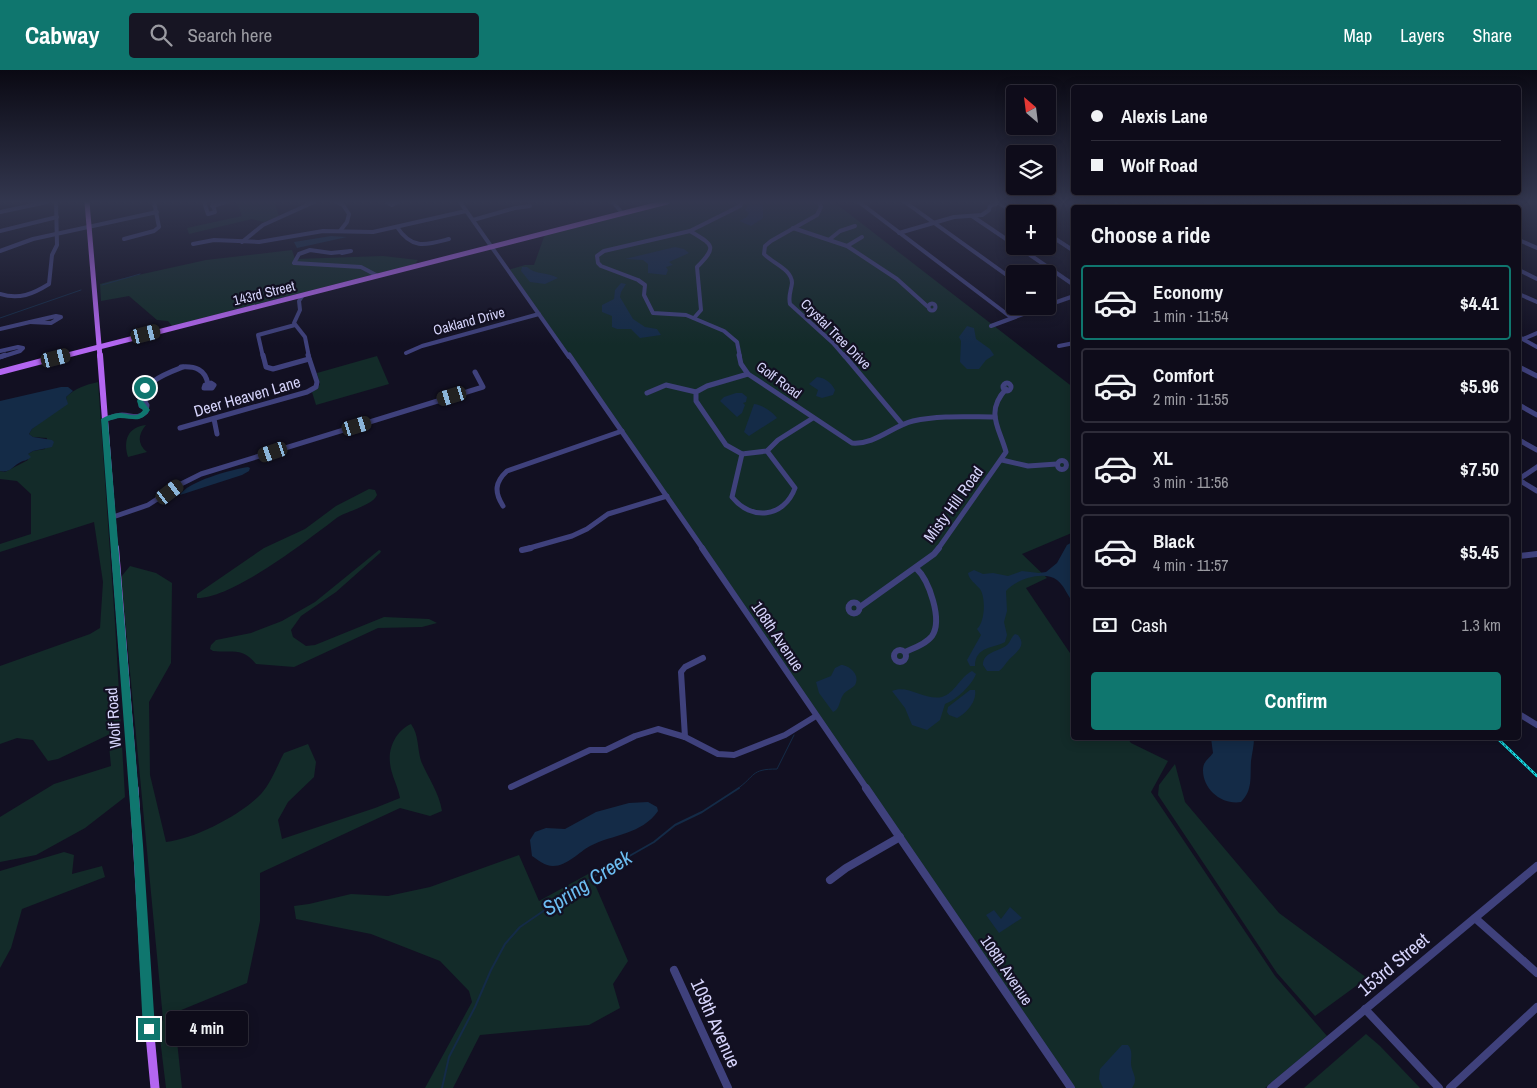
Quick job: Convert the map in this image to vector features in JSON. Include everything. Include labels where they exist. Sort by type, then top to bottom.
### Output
[{"type":"main road","name":"Wolf Road","points":[[91,250],[138,845],[147,1010],[155,1088]]},
{"type":"main road","name":"143rd Street","points":[[0,372],[480,250]]},
{"type":"street","points":[[0,294],[11,299],[49,284],[51,280],[52,255],[55,250]]},
{"type":"street","points":[[319,250],[299,254],[294,264],[361,266],[378,276]]},
{"type":"street","points":[[323,250],[332,253],[342,253]]},
{"type":"street","name":"108th Avenue","points":[[492,250],[622,431],[1071,1088]]},
{"type":"street","name":"Golf Road","points":[[609,250],[600,254],[597,260],[601,266],[638,280],[645,286],[644,296],[653,313],[659,315],[678,314],[694,318],[724,331],[734,339],[740,348],[741,364],[748,374],[848,441],[858,444],[872,441],[886,431],[902,424]]},
{"type":"street","points":[[694,318],[701,310],[697,267],[710,254],[711,250]]},
{"type":"street","name":"Crystal Tree Drive","points":[[764,250],[766,258],[790,277],[792,286],[788,296],[790,304],[833,342],[902,424]]},
{"type":"street","points":[[852,250],[897,279],[927,306]]},
{"type":"street","points":[[921,250],[1012,318]]},
{"type":"street","points":[[970,250],[1006,275]]},
{"type":"street","points":[[1029,255],[1071,283]]},
{"type":"street","points":[[1521,271],[1537,279]]},
{"type":"street","points":[[298,301],[303,295]]},
{"type":"street","points":[[1521,295],[1537,302]]},
{"type":"street","points":[[1056,302],[1071,297]]},
{"type":"street","points":[[290,298],[298,301]]},
{"type":"street","points":[[298,301],[300,310],[294,325],[258,335],[266,367],[270,369],[309,359]]},
{"type":"street","name":"Oakland Drive","points":[[406,353],[422,346],[539,314]]},
{"type":"street","points":[[991,326],[1020,315]]},
{"type":"street","points":[[0,329],[30,322],[61,317],[58,320],[44,324],[30,322]]},
{"type":"street","name":"Deer Heaven Lane","points":[[180,428],[314,389],[317,384],[306,349],[305,337],[294,325]]},
{"type":"street","points":[[1521,338],[1537,332]]},
{"type":"street","points":[[1521,338],[1537,347]]},
{"type":"street","points":[[1059,346],[1071,344]]},
{"type":"street","points":[[0,351],[18,347],[23,348],[20,352],[0,357]]},
{"type":"street","points":[[104,419],[120,415],[131,418],[140,417],[146,412],[146,408],[141,405],[142,393],[148,385],[183,367],[199,367],[208,380],[208,384]]},
{"type":"street","points":[[1521,367],[1537,376]]},
{"type":"street","points":[[113,517],[148,505],[179,485],[201,474],[483,387],[475,372]]},
{"type":"street","points":[[647,393],[666,385],[696,392],[707,386],[748,374]]},
{"type":"street","points":[[902,424],[930,418],[995,417],[994,403],[1006,389]]},
{"type":"street","points":[[696,392],[696,401],[726,445],[742,454],[767,450],[778,440],[813,418]]},
{"type":"street","points":[[1521,406],[1537,416]]},
{"type":"street","name":"Misty Hill Road","points":[[860,607],[934,554],[1002,460],[1006,452],[995,417]]},
{"type":"street","points":[[214,419],[217,434]]},
{"type":"street","points":[[503,506],[497,498],[495,489],[498,481],[507,471],[622,431]]},
{"type":"street","points":[[1521,441],[1537,450]]},
{"type":"street","points":[[742,454],[732,497],[740,506],[764,514],[780,508],[790,500],[795,488],[767,450]]},
{"type":"street","points":[[1002,460],[1028,466],[1057,464]]},
{"type":"street","points":[[1521,478],[1537,467]]},
{"type":"street","points":[[1521,480],[1537,491]]},
{"type":"street","points":[[522,550],[572,536],[587,529],[608,514],[666,496]]},
{"type":"street","points":[[1521,556],[1537,554]]},
{"type":"street","points":[[905,652],[926,642],[935,631],[930,588],[927,580],[916,568]]},
{"type":"street","points":[[685,737],[681,672],[685,667],[703,658]]},
{"type":"street","points":[[1521,715],[1537,725]]},
{"type":"street","points":[[511,787],[590,750],[606,750],[635,736],[658,729],[685,737],[718,754],[734,755],[785,735],[816,716]]},
{"type":"street","points":[[830,880],[846,868],[900,837]]},
{"type":"street","name":"153rd Street","points":[[1271,1088],[1537,866]]},
{"type":"street","points":[[1475,918],[1537,973]]},
{"type":"street","name":"109th Avenue","points":[[674,970],[728,1088]]},
{"type":"street","points":[[1450,1088],[1537,1007]]},
{"type":"street","points":[[1365,1009],[1439,1088]]},
{"type":"green space","points":[[292,250],[295,259],[383,256],[418,260],[415,264],[172,326],[168,321],[157,320],[129,296],[101,301],[100,284],[111,281],[206,260]]},
{"type":"green space","points":[[539,250],[895,250],[1071,386],[1071,533],[1022,554],[1047,578],[1026,588],[1071,655],[1071,740],[1129,740],[1131,743],[1168,761],[1151,792],[1275,976],[1327,1036],[1265,1088],[1075,1088],[704,549],[508,270],[525,265],[534,265]]},
{"type":"green space","points":[[377,356],[389,384],[316,405],[312,392],[320,384],[317,373]]},
{"type":"green space","points":[[98,382],[125,797],[85,828],[36,855],[0,862],[0,817],[54,784],[111,766],[108,735],[58,759],[48,761],[33,740],[17,738],[0,744],[0,666],[90,634],[100,628],[103,582],[94,522],[0,552],[0,544],[31,534],[31,494],[17,481],[0,479],[0,471],[5,472],[28,460],[28,454],[33,451],[45,449],[47,438],[33,437],[29,434],[32,429],[67,401],[66,397],[70,394],[81,387]]},
{"type":"green space","points":[[146,425],[141,432],[140,442],[147,452],[128,457],[126,445],[128,435],[135,428]]},
{"type":"green space","points":[[369,489],[375,490],[377,495],[371,502],[338,517],[249,579],[212,596],[197,598],[197,594],[264,548],[305,529],[336,506]]},
{"type":"green space","points":[[379,550],[381,551],[380,553],[336,592],[301,616],[291,630],[293,637],[306,646],[315,645],[384,617],[429,619],[437,623],[422,627],[378,628],[294,667],[256,664],[242,653],[213,651],[210,649],[216,640],[251,633],[282,621],[315,602]]},
{"type":"green space","points":[[130,566],[156,573],[172,583],[171,663],[149,702],[150,775],[166,842],[204,831],[242,810],[265,790],[284,753],[308,744],[316,762],[314,777],[288,802],[278,820],[282,839],[400,798],[391,767],[390,751],[394,740],[402,730],[411,724],[417,737],[421,761],[436,791],[442,811],[430,816],[400,808],[260,873],[260,921],[247,983],[174,1013],[182,1088],[166,1088],[159,1030],[163,1019],[121,577]]},
{"type":"green space","points":[[1175,764],[1185,802],[1279,913],[1367,978],[1315,1016],[1277,973],[1158,795],[1159,785]]},
{"type":"green space","points":[[64,852],[74,855],[72,874],[102,866],[105,877],[22,909],[11,948],[0,968],[0,871]]},
{"type":"green space","points":[[519,855],[539,901],[590,873],[628,961],[613,984],[620,1008],[589,1025],[480,1035],[453,1088],[425,1088],[472,1002],[469,991],[440,961],[371,934],[296,919],[294,906],[351,894],[388,896],[430,887]]},
{"type":"green space","points":[[1366,1034],[1420,1088],[1304,1088]]},
{"type":"water","points":[[665,250],[685,250],[689,253],[669,262],[673,265],[666,267],[668,270],[666,275],[648,273],[648,264],[643,260],[625,259]]},
{"type":"water","points":[[522,267],[558,278],[545,284],[530,282],[521,271]]},
{"type":"water","points":[[621,283],[626,284],[620,297],[633,319],[645,327],[657,329],[661,335],[640,338],[631,329],[612,327],[612,316],[602,312],[602,305],[614,299],[615,290]]},
{"type":"water","points":[[967,326],[974,328],[976,339],[990,349],[994,355],[986,360],[979,369],[967,369],[960,362],[961,341],[959,337]]},
{"type":"water","points":[[817,377],[825,379],[832,385],[835,390],[833,395],[822,398],[816,396],[818,390],[809,384]]},
{"type":"water","points":[[68,387],[73,391],[66,397],[68,404],[32,429],[29,434],[33,437],[52,440],[54,442],[52,447],[33,451],[28,454],[31,457],[28,459],[9,470],[0,471],[0,401]]},
{"type":"water","points":[[742,393],[747,397],[746,402],[743,403],[745,405],[742,413],[737,417],[720,401],[724,397]]},
{"type":"water","points":[[754,404],[767,409],[777,418],[749,436],[744,432]]},
{"type":"water","points":[[250,468],[249,471],[242,475],[180,495],[191,485],[200,481],[221,473]]},
{"type":"water","points":[[1071,543],[1071,598],[1060,582],[1051,577],[1030,577],[1016,583],[1006,591],[1007,611],[1004,622],[1007,635],[1005,642],[982,651],[976,659],[975,666],[970,666],[967,660],[981,635],[977,629],[982,621],[984,604],[980,589],[971,580],[968,573],[974,570],[983,574],[993,573],[1008,576],[1022,571],[1046,572],[1057,563],[1067,545]]},
{"type":"water","points":[[1015,634],[1021,639],[1019,650],[999,671],[987,671],[983,665],[986,657],[1005,647]]},
{"type":"water","points":[[841,665],[853,671],[856,681],[854,686],[844,693],[838,707],[833,712],[819,693],[816,682],[831,676],[835,668]]},
{"type":"water","points":[[972,671],[976,674],[971,683],[959,696],[945,704],[940,720],[927,730],[912,725],[905,708],[892,691],[898,689],[929,697],[942,697],[947,695]]},
{"type":"water","points":[[970,690],[975,690],[975,694],[968,710],[957,718],[949,715],[947,712],[948,707]]},
{"type":"water","points":[[1211,740],[1254,740],[1249,788],[1241,802],[1227,801],[1215,795],[1206,784],[1203,767],[1213,753]]},
{"type":"water","points":[[648,802],[657,807],[658,811],[643,825],[590,846],[563,864],[550,866],[532,856],[530,840],[535,832],[546,828],[565,829],[596,812],[629,803]]},
{"type":"water","points":[[1010,907],[1022,918],[999,933],[986,915],[994,910],[1001,919]]},
{"type":"water","points":[[1122,1045],[1128,1045],[1131,1050],[1131,1064],[1135,1079],[1134,1085],[1132,1088],[1103,1088],[1099,1079],[1100,1069]]},
{"type":"waterway","points":[[102,285],[140,274]]},
{"type":"waterway","points":[[0,318],[81,290]]},
{"type":"waterway","name":"Spring Creek","points":[[737,789],[757,772],[777,769],[794,735]]},
{"type":"waterway","name":"Spring Creek","points":[[442,1088],[449,1057],[475,1007],[491,970],[505,944],[520,927],[596,875],[654,842],[675,825],[702,812],[739,788]]},
{"type":"railway","points":[[1499,740],[1537,776]]},
{"type":"route","points":[[145,388],[140,401],[141,406],[147,410],[143,416],[128,418],[120,415],[104,419],[138,845],[149,1029]]}]
